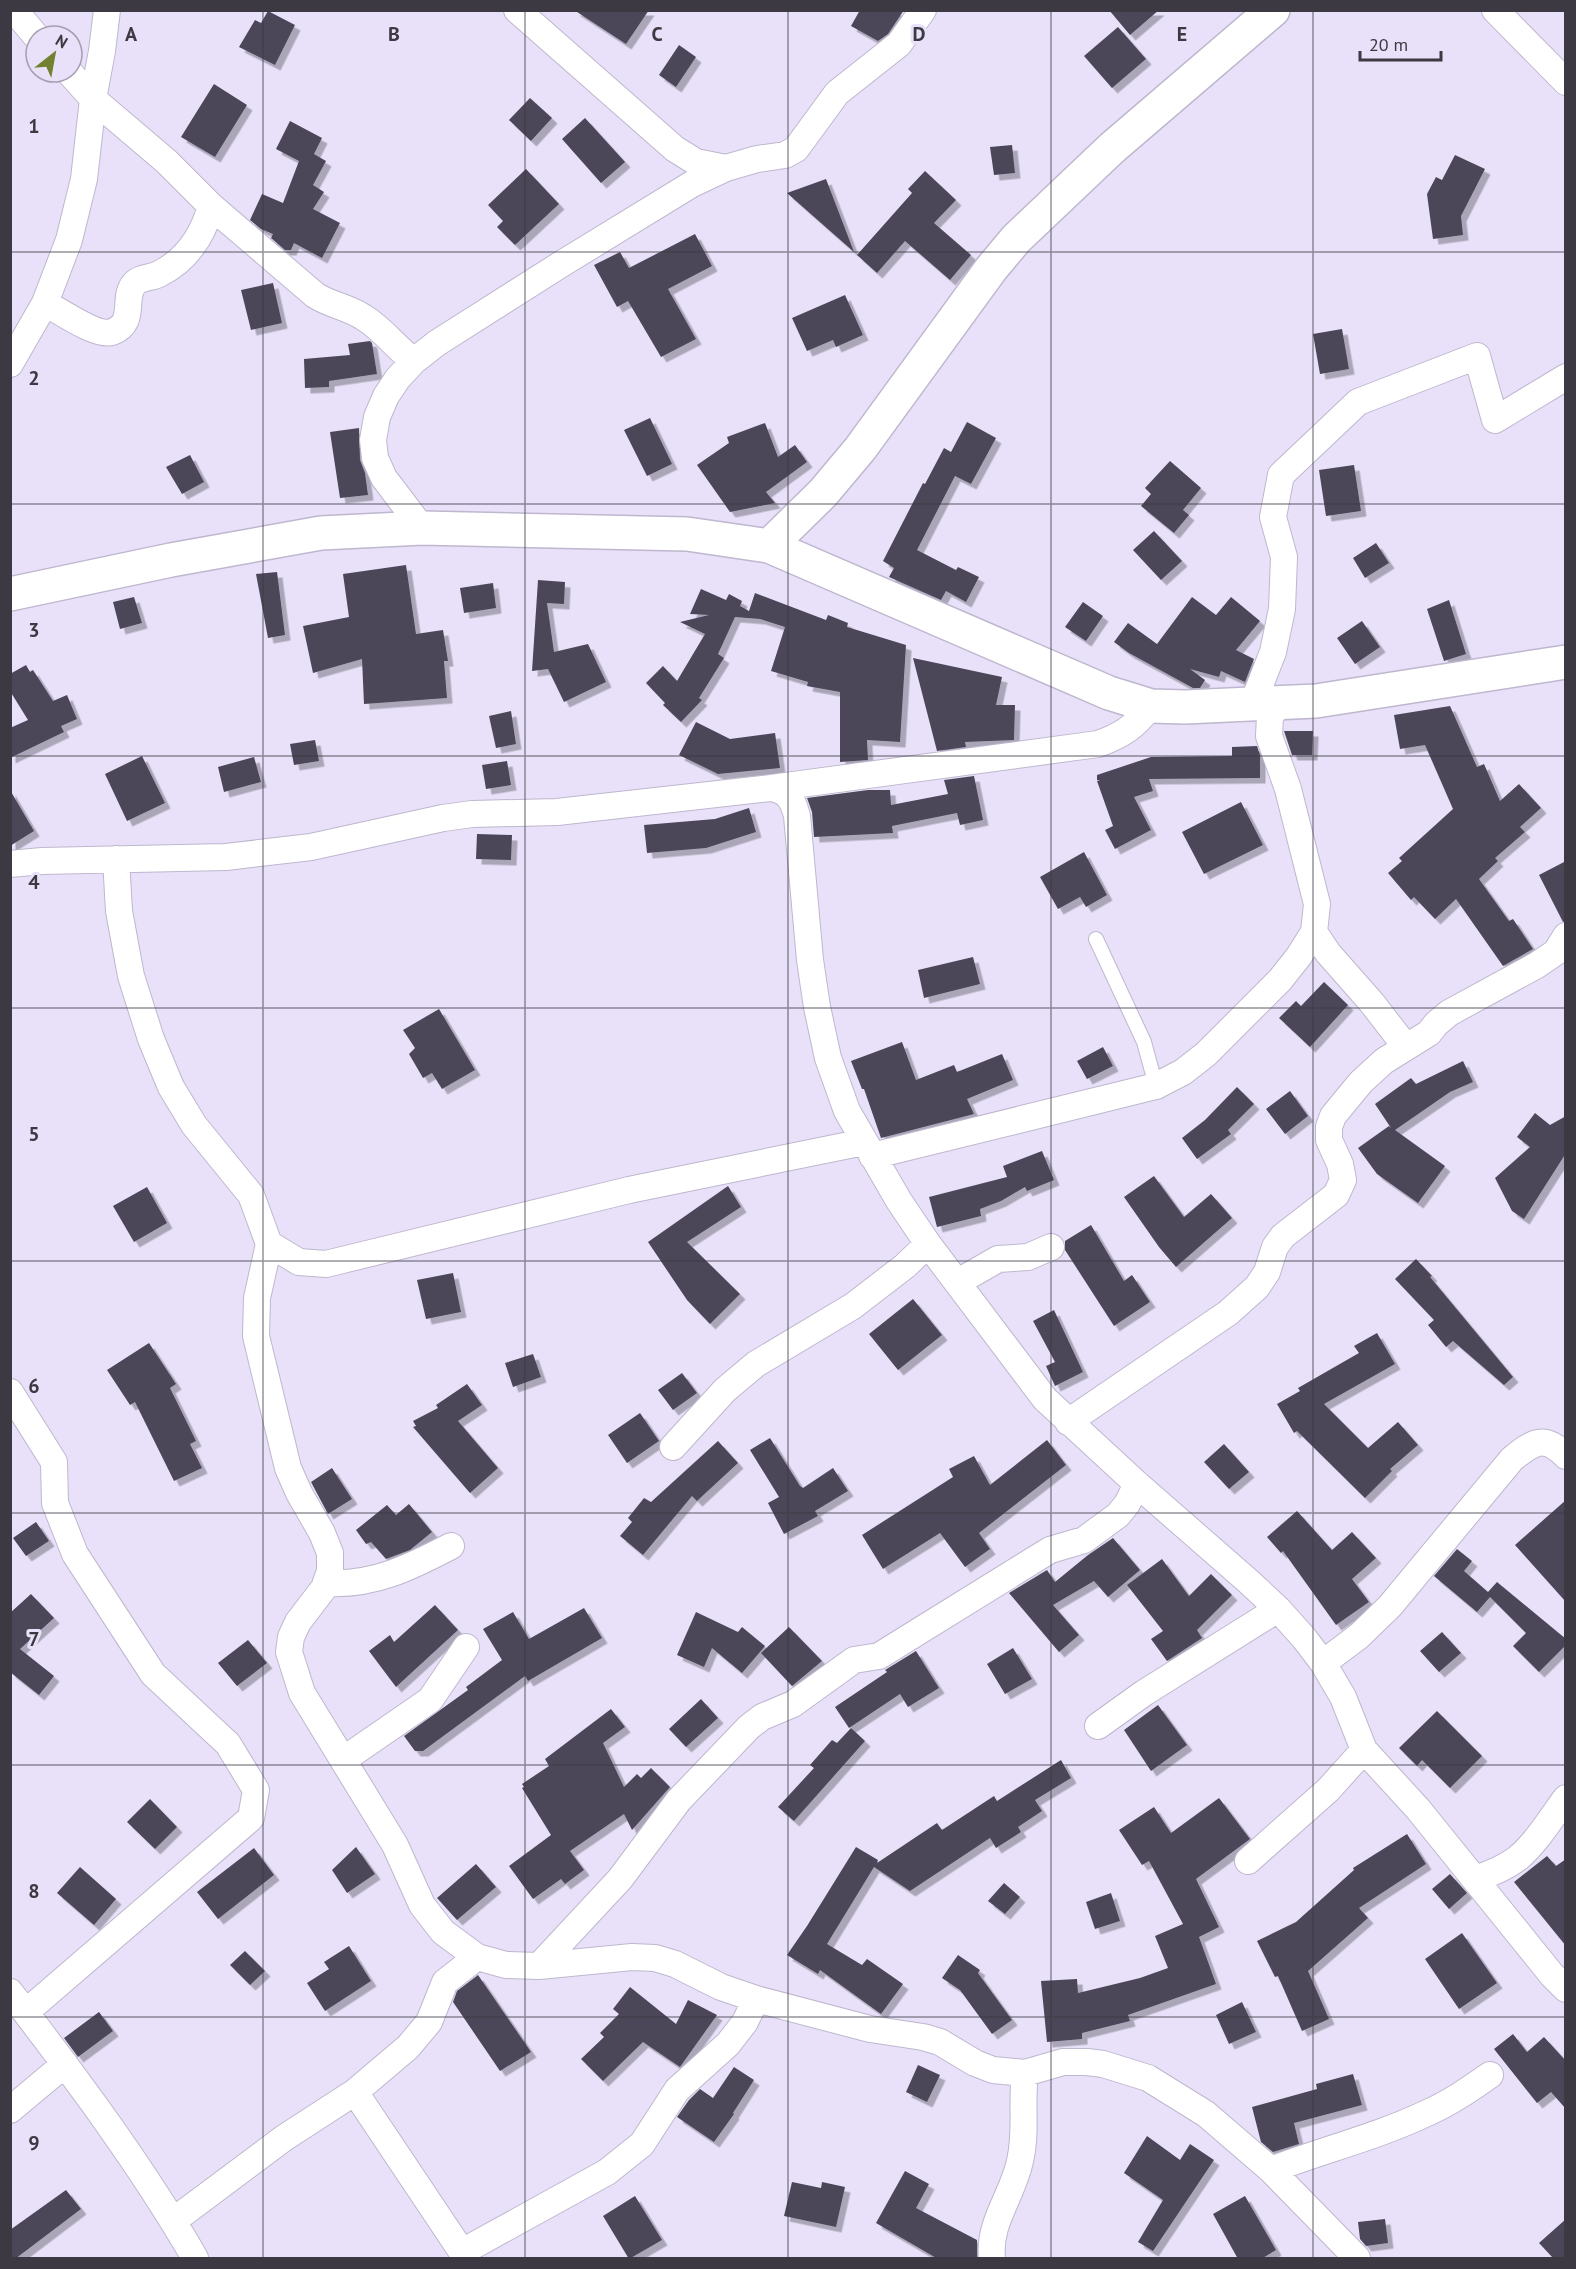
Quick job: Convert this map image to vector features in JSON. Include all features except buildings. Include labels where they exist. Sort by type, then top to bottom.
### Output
[{"type":"street","points":[[14,10],[26,24]]},
{"type":"street","points":[[10,364],[45,303],[69,240],[84,179],[93,99],[107,10]]},
{"type":"street","points":[[517,10],[675,149],[696,162],[726,168]]},
{"type":"street","points":[[422,528],[384,478],[375,458],[372,440],[377,417],[386,396],[414,360],[590,246],[692,184],[726,168],[785,154],[796,149],[837,93],[899,44],[923,10]]},
{"type":"street","points":[[769,546],[823,493],[860,449],[991,269],[1016,239],[1112,148],[1273,10]]},
{"type":"street","points":[[1495,10],[1566,82]]},
{"type":"street","points":[[80,84],[93,99],[166,161],[211,206],[315,295],[365,318],[398,349],[414,360]]},
{"type":"street","points":[[45,303],[98,332],[112,332],[124,324],[129,311],[131,288],[138,280],[156,276],[169,269],[195,244],[205,228],[211,206]]},
{"type":"street","points":[[269,1244],[299,1262],[326,1264],[629,1190],[868,1149],[1156,1086],[1183,1072],[1206,1054],[1280,980],[1314,932],[1317,904],[1288,789],[1269,736],[1270,716],[1266,703],[1282,609],[1284,557],[1273,517],[1281,475],[1359,402],[1477,356],[1495,420],[1566,377]]},
{"type":"street","points":[[10,594],[171,560],[321,533],[422,528],[687,534],[769,546],[1109,693],[1151,706],[1209,707],[1327,699],[1566,662]]},
{"type":"street","points":[[10,864],[42,861],[226,857],[311,847],[472,814],[557,812],[771,788],[1098,744],[1119,736],[1137,723],[1151,706]]},
{"type":"street","points":[[771,788],[788,795],[794,803],[797,816],[816,1007],[828,1058],[847,1111],[868,1149],[928,1244],[1045,1399],[1278,1609],[1323,1663],[1342,1697],[1364,1750],[1418,1809],[1552,1975],[1566,1989]]},
{"type":"street","points":[[116,859],[119,911],[131,976],[151,1039],[171,1087],[194,1125],[251,1195],[269,1244],[257,1298],[256,1336],[288,1468],[330,1553],[330,1571],[324,1588],[298,1622],[291,1637],[289,1652],[302,1693],[395,1845],[422,1905],[443,1932],[477,1957],[506,1965],[539,1966],[632,1956],[655,1958],[675,1964],[721,1987],[756,1999],[870,2029],[923,2037],[940,2042],[975,2063],[993,2070],[1025,2073],[1063,2062],[1087,2062],[1104,2064],[1148,2078],[1206,2114],[1270,2170],[1357,2259]]},
{"type":"street","points":[[1314,932],[1328,953],[1372,1003],[1406,1047]]},
{"type":"street","points":[[1068,1422],[1228,1313],[1257,1287],[1267,1272],[1275,1247],[1283,1236],[1336,1195],[1343,1180],[1340,1164],[1329,1140],[1329,1127],[1333,1116],[1360,1082],[1384,1061],[1429,1034],[1436,1024],[1449,1013],[1517,978],[1562,949]]},
{"type":"street","points":[[673,1448],[725,1390],[756,1364],[853,1306],[905,1266],[928,1244]]},
{"type":"street","points":[[958,1282],[998,1259],[1028,1257],[1051,1247]]},
{"type":"street","points":[[10,1392],[54,1462],[55,1503],[75,1554],[153,1674],[228,1744],[256,1790],[251,1818],[26,2012]]},
{"type":"street","points":[[1323,1663],[1359,1636],[1390,1606],[1519,1454],[1537,1442],[1548,1443],[1566,1456]]},
{"type":"street","points":[[539,1966],[620,1879],[679,1800],[749,1727],[762,1717],[793,1704],[855,1660],[879,1656],[1050,1550],[1084,1540],[1119,1515],[1137,1484]]},
{"type":"street","points":[[326,1583],[363,1582],[405,1570],[452,1546]]},
{"type":"street","points":[[1098,1726],[1144,1693],[1278,1609]]},
{"type":"street","points":[[343,1760],[430,1700],[466,1647]]},
{"type":"street","points":[[1248,1861],[1328,1790],[1364,1750]]},
{"type":"street","points":[[1475,1880],[1498,1871],[1518,1858],[1566,1798]]},
{"type":"street","points":[[173,2221],[284,2138],[355,2092],[408,2047],[429,2022],[445,1982],[461,1967],[477,1957]]},
{"type":"street","points":[[10,1992],[107,2121],[173,2221],[188,2256]]},
{"type":"street","points":[[355,2092],[464,2255],[607,2172],[642,2144],[677,2090],[728,2044],[745,2022],[756,1999]]},
{"type":"street","points":[[10,2110],[65,2064]]},
{"type":"street","points":[[992,2259],[994,2227],[1020,2163],[1024,2137],[1025,2118],[1022,2095],[1025,2073]]},
{"type":"street","points":[[1270,2170],[1383,2131],[1427,2113],[1460,2096],[1490,2075]]},
{"type":"lane","points":[[1096,939],[1144,1042],[1156,1086]]}]
